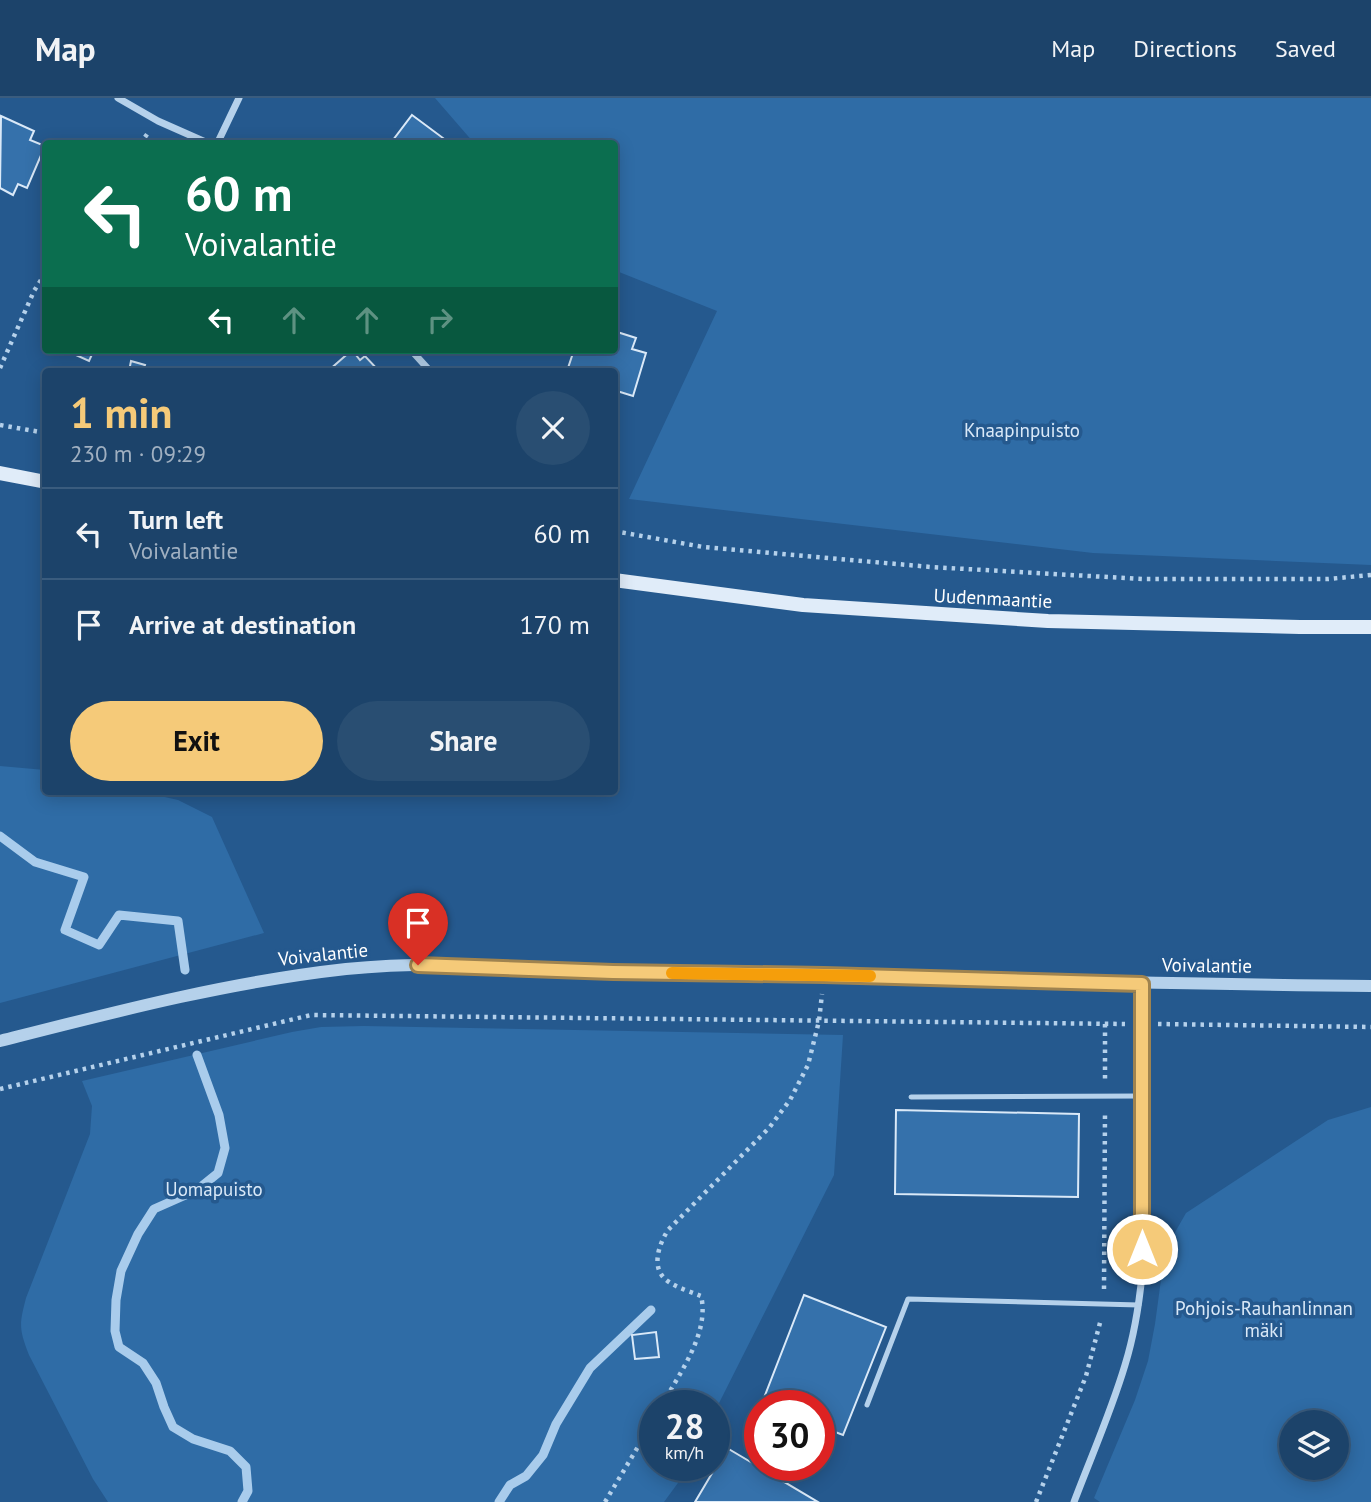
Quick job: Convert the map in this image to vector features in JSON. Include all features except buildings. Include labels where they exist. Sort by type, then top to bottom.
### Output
[{"type":"main road","points":[[0,473],[42,481]]},
{"type":"main road","name":"Uudenmaantie","points":[[618,581],[803,605],[1048,621],[1371,627]]},
{"type":"street","points":[[118,98],[158,121],[201,140]]},
{"type":"street","points":[[219,140],[239,98]]},
{"type":"street","points":[[415,354],[427,368]]},
{"type":"street","name":"Voivalantie","points":[[0,1041],[162,1000],[260,981],[348,969],[418,965],[1142,984],[1371,986]]},
{"type":"street","points":[[1074,1502],[1116,1394],[1139,1305],[1142,1275],[1142,984]]},
{"type":"lane","points":[[911,1097],[1142,1096]]},
{"type":"lane","points":[[867,1405],[908,1299],[1139,1305]]},
{"type":"path","points":[[0,368],[42,278]]},
{"type":"path","points":[[0,425],[42,432]]},
{"type":"path","points":[[618,532],[703,547],[970,569],[1142,579],[1328,579],[1371,575]]},
{"type":"path","points":[[671,1390],[687,1363],[704,1310],[701,1296],[668,1282],[659,1272],[659,1243],[668,1230],[769,1128],[790,1100],[808,1065],[819,1021],[824,975]]},
{"type":"path","points":[[0,1089],[311,1015],[1371,1027]]},
{"type":"path","points":[[1036,1502],[1086,1376],[1103,1304],[1105,1024]]},
{"type":"path","points":[[605,1502],[639,1445]]},
{"type":"green space","name":"Knaapinpuisto","points":[[435,98],[1371,98],[1371,565],[1093,553],[629,499],[717,311],[618,272],[618,140],[471,140]]},
{"type":"green space","points":[[0,766],[42,770],[42,795],[156,795],[178,800],[212,817],[264,933],[0,1003]]},
{"type":"green space","name":"Uomapuisto","points":[[321,1027],[843,1035],[834,1175],[726,1390],[639,1390],[639,1481],[679,1481],[664,1502],[108,1502],[93,1479],[29,1355],[21,1327],[26,1298],[90,1134],[92,1106],[82,1081]]},
{"type":"green space","name":"Pohjois-Rauhanlinnan mäki","points":[[1371,1107],[1371,1502],[1100,1502],[1094,1498],[1135,1400],[1148,1361],[1165,1250],[1186,1213],[1328,1120]]},
{"type":"waterway","points":[[0,836],[35,862],[84,877],[65,930],[99,945],[119,915],[178,921],[185,970]]},
{"type":"waterway","points":[[197,1055],[219,1115],[225,1148],[218,1173],[197,1190],[154,1209],[138,1234],[121,1271],[115,1331],[119,1347],[143,1363],[156,1383],[173,1427],[193,1439],[230,1451],[246,1467],[248,1491],[242,1502]]},
{"type":"waterway","points":[[499,1502],[510,1485],[526,1476],[543,1455],[556,1424],[590,1368],[651,1310]]},
{"type":"slow traffic","points":[[672,973],[870,976]]},
{"type":"route","points":[[418,965],[1142,984],[1142,1249]]}]
